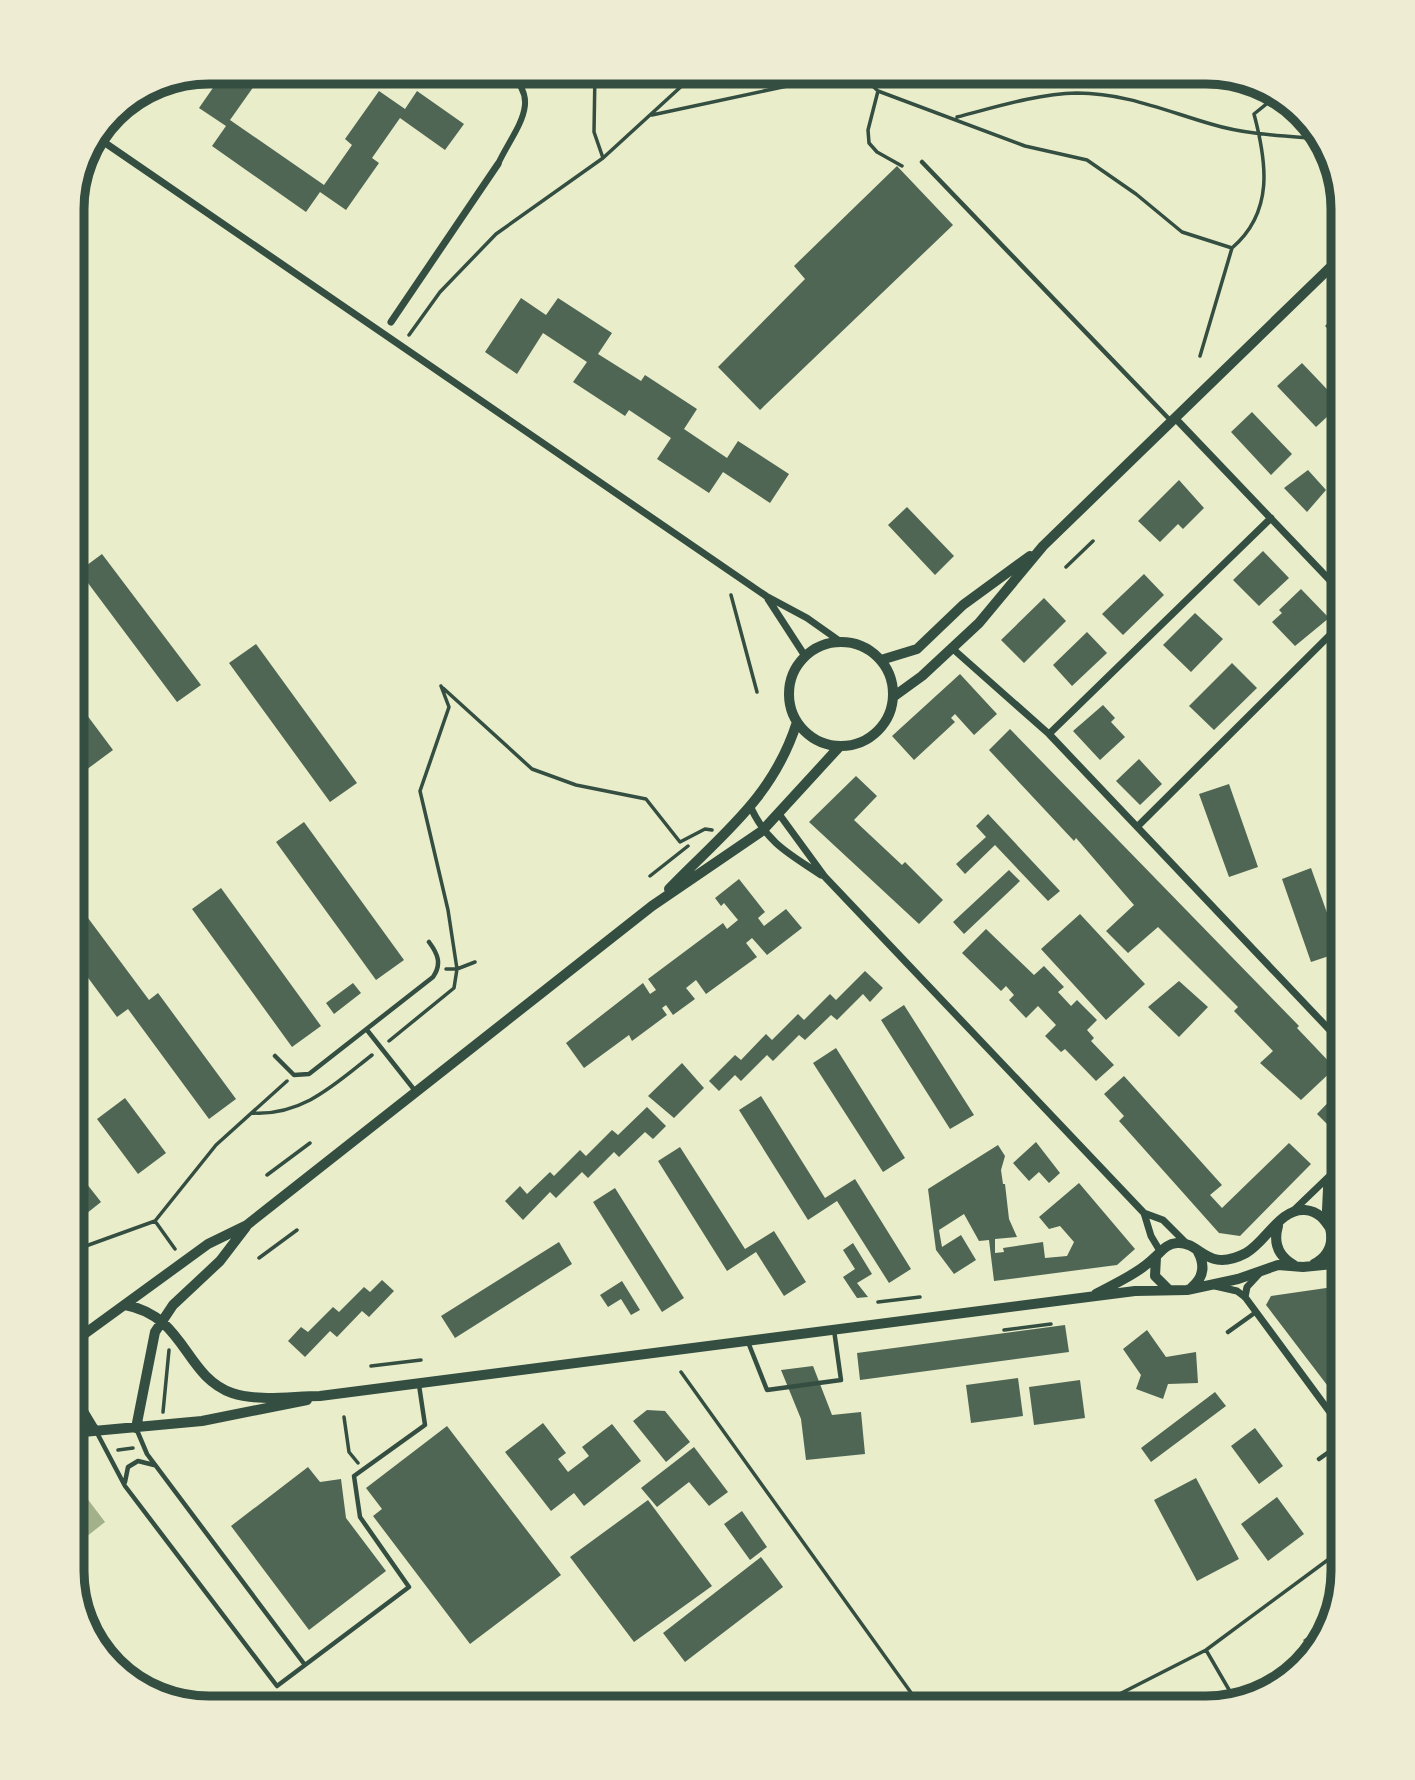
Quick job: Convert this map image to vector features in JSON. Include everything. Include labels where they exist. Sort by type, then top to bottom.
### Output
[{"type":"street","points":[[391,322],[498,163],[527,107],[526,92],[520,84]]},
{"type":"street","points":[[103,142],[766,596],[807,618],[841,642],[860,646],[881,660],[890,677],[893,697],[886,721],[873,736],[856,744],[840,746],[812,738],[797,722],[789,691],[794,672],[806,656],[822,646],[841,642]]},
{"type":"street","points":[[893,697],[953,649],[979,624],[1043,546],[1331,267]]},
{"type":"street","points":[[1174,420],[1331,581]]},
{"type":"street","points":[[1049,734],[1271,518]]},
{"type":"street","points":[[881,660],[917,649],[963,605],[1043,546]]},
{"type":"street","points":[[766,596],[806,656]]},
{"type":"street","points":[[1138,826],[1331,634]]},
{"type":"street","points":[[953,649],[1049,734],[1331,1031]]},
{"type":"street","points":[[652,906],[751,808],[784,759],[797,722]]},
{"type":"street","points":[[84,1334],[208,1244],[247,1225],[652,906],[762,831],[840,746]]},
{"type":"street","points":[[751,808],[762,831],[776,845],[825,877]]},
{"type":"street","points":[[779,814],[825,877],[1144,1213],[1158,1254],[1155,1276],[1168,1289]]},
{"type":"street","points":[[1091,1297],[1177,1243],[1193,1248],[1212,1259],[1239,1256],[1259,1244],[1331,1174]]},
{"type":"street","points":[[1327,1178],[1327,1223],[1331,1237]]},
{"type":"street","points":[[1292,1212],[1314,1212],[1331,1228]]},
{"type":"street","points":[[1144,1213],[1163,1220],[1193,1248],[1202,1262],[1202,1274],[1196,1284],[1187,1290]]},
{"type":"street","points":[[1281,1221],[1276,1234],[1276,1247],[1284,1259],[1296,1266]]},
{"type":"street","points":[[136,1428],[155,1332],[162,1318],[220,1261],[247,1225]]},
{"type":"street","points":[[1310,1266],[1328,1253],[1331,1243]]},
{"type":"street","points":[[125,1305],[141,1308],[162,1318],[204,1371],[230,1392],[249,1397],[320,1396],[1091,1297],[1168,1289],[1187,1290],[1278,1265],[1331,1264]]},
{"type":"street","points":[[1245,1297],[1247,1287],[1261,1271]]},
{"type":"street","points":[[1208,1285],[1237,1291],[1245,1297],[1331,1413]]},
{"type":"street","points":[[84,1432],[246,1415],[320,1396]]},
{"type":"street","points":[[84,1413],[95,1431]]},
{"type":"lane","points":[[922,162],[1174,420]]},
{"type":"lane","points":[[275,1056],[294,1075],[309,1074],[433,978],[439,969],[436,951],[429,942]]},
{"type":"lane","points":[[368,1030],[416,1093]]},
{"type":"lane","points":[[1228,1332],[1257,1311]]},
{"type":"lane","points":[[748,1341],[766,1390],[779,1389],[841,1380],[834,1330]]},
{"type":"lane","points":[[95,1431],[125,1486],[277,1686],[409,1587],[360,1517],[354,1476],[425,1426],[418,1383]]},
{"type":"lane","points":[[136,1428],[141,1447],[306,1665]]},
{"type":"lane","points":[[1319,1459],[1331,1450]]},
{"type":"lane","points":[[125,1486],[128,1467],[138,1461],[157,1467]]},
{"type":"path","points":[[594,84],[594,132],[603,158]]},
{"type":"path","points":[[409,335],[440,292],[496,234],[603,158],[684,84]]},
{"type":"path","points":[[649,115],[795,84]]},
{"type":"path","points":[[871,84],[878,91],[1025,146],[1087,160],[1136,194],[1182,232],[1232,248]]},
{"type":"path","points":[[878,91],[867,137],[877,152],[902,166]]},
{"type":"path","points":[[955,118],[1027,99],[1077,93],[1142,100],[1212,125],[1259,134],[1309,138]]},
{"type":"path","points":[[1200,356],[1232,248],[1244,238],[1261,210],[1265,176],[1254,114],[1271,102]]},
{"type":"path","points":[[1066,567],[1093,541]]},
{"type":"path","points":[[731,595],[757,692]]},
{"type":"path","points":[[252,1113],[290,1110],[316,1099],[454,988],[457,969],[448,910],[420,791],[449,707],[441,686],[532,769],[576,785],[646,799],[680,842],[705,829],[727,829]]},
{"type":"path","points":[[650,876],[688,846]]},
{"type":"path","points":[[439,969],[457,969],[475,962]]},
{"type":"path","points":[[84,1247],[155,1221],[216,1144],[294,1075]]},
{"type":"path","points":[[267,1175],[310,1143]]},
{"type":"path","points":[[155,1221],[175,1249]]},
{"type":"path","points":[[259,1258],[297,1230]]},
{"type":"path","points":[[878,1303],[920,1297]]},
{"type":"path","points":[[1004,1330],[1051,1324]]},
{"type":"path","points":[[163,1416],[166,1363],[173,1346]]},
{"type":"path","points":[[371,1366],[421,1360]]},
{"type":"path","points":[[681,1372],[913,1696]]},
{"type":"path","points":[[344,1417],[349,1452],[363,1470]]},
{"type":"path","points":[[115,1452],[133,1448]]},
{"type":"path","points":[[1115,1696],[1206,1650],[1331,1558]]},
{"type":"path","points":[[1206,1650],[1231,1693]]},
{"type":"shaded area","points":[[84,1494],[105,1522],[84,1539]]},
{"type":"building","points":[[216,84],[256,84],[230,120],[324,185],[352,145],[345,139],[379,91],[405,109],[417,91],[464,124],[445,150],[400,118],[372,158],[379,163],[346,210],[320,192],[306,212],[212,146],[226,126],[199,108]]},
{"type":"building","points":[[897,166],[953,225],[760,410],[718,367],[805,279],[794,266]]},
{"type":"building","points":[[521,298],[546,315],[558,298],[612,333],[598,354],[641,381],[645,375],[697,409],[684,429],[727,458],[738,441],[789,474],[770,503],[723,472],[709,493],[657,459],[671,438],[629,410],[625,416],[573,382],[587,362],[543,333],[517,374],[485,352]]},
{"type":"building","points":[[1331,320],[1331,332],[1325,326]]},
{"type":"building","points":[[1302,363],[1331,393],[1331,413],[1316,427],[1277,386]]},
{"type":"building","points":[[1252,412],[1292,454],[1271,475],[1231,432]]},
{"type":"building","points":[[1308,470],[1326,490],[1307,512],[1284,488]]},
{"type":"building","points":[[1179,480],[1204,508],[1183,529],[1178,524],[1160,542],[1138,521]]},
{"type":"building","points":[[907,507],[954,556],[935,575],[888,525]]},
{"type":"building","points":[[1263,551],[1289,578],[1259,606],[1233,580]]},
{"type":"building","points":[[102,554],[201,685],[177,702],[84,578],[84,567]]},
{"type":"building","points":[[1144,574],[1164,595],[1123,635],[1102,614]]},
{"type":"building","points":[[1301,589],[1329,618],[1295,646],[1272,622],[1282,613],[1279,610]]},
{"type":"building","points":[[1044,598],[1066,621],[1024,663],[1001,640]]},
{"type":"building","points":[[1195,613],[1223,639],[1191,672],[1163,645]]},
{"type":"building","points":[[1087,632],[1107,653],[1072,686],[1053,665]]},
{"type":"building","points":[[256,644],[357,783],[330,802],[229,663]]},
{"type":"building","points":[[1232,663],[1257,688],[1214,730],[1189,706]]},
{"type":"building","points":[[960,674],[997,714],[974,735],[955,714],[951,718],[955,722],[914,760],[892,736]]},
{"type":"building","points":[[1103,705],[1115,718],[1111,722],[1125,737],[1100,760],[1073,731]]},
{"type":"building","points":[[84,711],[113,750],[86,770],[84,767]]},
{"type":"building","points":[[1010,729],[1299,1026],[1297,1028],[1331,1064],[1331,1072],[1301,1100],[1260,1063],[1273,1051],[1234,1011],[1238,1007],[1158,927],[1128,953],[1106,931],[1134,905],[1076,838],[1074,841],[989,750]]},
{"type":"building","points":[[1139,759],[1162,784],[1140,805],[1116,781]]},
{"type":"building","points":[[856,776],[877,796],[854,820],[902,865],[905,862],[943,900],[919,924],[809,822]]},
{"type":"building","points":[[1229,784],[1258,867],[1229,877],[1199,794]]},
{"type":"building","points":[[988,814],[1060,891],[1048,901],[995,845],[965,874],[956,864],[986,837],[976,826]]},
{"type":"building","points":[[304,822],[404,960],[376,980],[276,842]]},
{"type":"building","points":[[1311,868],[1331,924],[1331,955],[1311,962],[1282,879]]},
{"type":"building","points":[[1009,870],[1020,881],[964,934],[953,922]]},
{"type":"building","points":[[739,879],[765,912],[758,918],[764,926],[786,909],[802,928],[767,955],[752,938],[746,943],[757,957],[706,994],[696,980],[686,988],[695,999],[673,1015],[666,1005],[662,1008],[667,1015],[632,1041],[629,1035],[584,1068],[566,1043],[643,983],[650,994],[656,990],[648,979],[723,923],[727,929],[738,920],[724,903],[721,906],[715,898]]},
{"type":"building","points":[[221,888],[321,1026],[292,1047],[192,909]]},
{"type":"building","points":[[1080,914],[1145,984],[1106,1020],[1041,949]]},
{"type":"building","points":[[88,918],[149,1000],[158,993],[236,1099],[209,1119],[128,1009],[117,1017],[84,972],[84,921]]},
{"type":"building","points":[[986,929],[1034,975],[1044,966],[1064,987],[1058,992],[1071,1006],[1077,1000],[1097,1020],[1087,1030],[1094,1038],[1091,1041],[1114,1065],[1096,1081],[1065,1049],[1061,1052],[1045,1036],[1056,1025],[1038,1006],[1026,1018],[1009,1000],[1014,995],[1006,986],[1001,991],[962,953]]},
{"type":"building","points":[[865,971],[883,988],[870,1002],[863,994],[837,1020],[831,1015],[805,1040],[799,1035],[773,1061],[767,1055],[741,1081],[735,1075],[719,1091],[709,1081],[735,1055],[741,1060],[766,1034],[772,1040],[798,1014],[804,1020],[830,994],[836,1000]]},
{"type":"building","points":[[1179,981],[1208,1007],[1179,1037],[1148,1007]]},
{"type":"building","points":[[353,983],[361,993],[334,1014],[326,1003]]},
{"type":"building","points":[[904,1005],[974,1115],[950,1129],[881,1020]]},
{"type":"building","points":[[836,1048],[905,1158],[883,1172],[813,1063]]},
{"type":"building","points":[[682,1063],[704,1088],[674,1118],[648,1096]]},
{"type":"building","points":[[1124,1076],[1222,1185],[1210,1195],[1222,1208],[1289,1143],[1311,1164],[1240,1236],[1219,1233],[1119,1121],[1124,1116],[1104,1094]]},
{"type":"building","points":[[761,1096],[825,1198],[855,1179],[911,1269],[889,1283],[837,1201],[808,1220],[739,1110]]},
{"type":"building","points":[[125,1098],[166,1153],[138,1174],[97,1119]]},
{"type":"building","points":[[1331,1099],[1331,1128],[1317,1114]]},
{"type":"building","points":[[647,1107],[666,1126],[653,1139],[645,1132],[619,1157],[614,1152],[588,1178],[582,1172],[556,1198],[550,1192],[523,1220],[505,1201],[520,1186],[527,1194],[550,1172],[554,1176],[580,1150],[586,1156],[612,1130],[618,1135]]},
{"type":"building","points":[[1036,1142],[1060,1173],[1049,1183],[1039,1172],[1029,1181],[1013,1163]]},
{"type":"building","points":[[998,1145],[1005,1156],[1001,1170],[1003,1184],[1009,1219],[1017,1237],[995,1239],[995,1253],[1004,1252],[1003,1248],[1043,1242],[1045,1258],[1067,1256],[1074,1242],[1060,1226],[1049,1229],[1039,1217],[1079,1183],[1135,1249],[1117,1265],[994,1281],[989,1240],[979,1241],[964,1214],[939,1230],[942,1247],[961,1235],[976,1260],[954,1274],[936,1250],[928,1189]]},
{"type":"building","points":[[680,1147],[745,1249],[774,1231],[806,1282],[784,1296],[756,1252],[727,1271],[658,1161]]},
{"type":"building","points":[[84,1180],[101,1202],[84,1215]]},
{"type":"building","points":[[615,1188],[684,1298],[662,1312],[593,1202]]},
{"type":"building","points":[[559,1242],[572,1264],[455,1338],[441,1316]]},
{"type":"building","points":[[853,1243],[872,1274],[857,1283],[868,1297],[857,1298],[843,1277],[855,1269],[843,1250]]},
{"type":"building","points":[[382,1280],[394,1291],[369,1317],[362,1311],[337,1337],[330,1331],[305,1357],[288,1341],[301,1327],[308,1332],[333,1307],[339,1312],[364,1287],[370,1292]]},
{"type":"building","points":[[622,1281],[640,1310],[631,1315],[621,1299],[608,1307],[600,1295]]},
{"type":"building","points":[[1331,1287],[1331,1390],[1266,1305],[1271,1296]]},
{"type":"building","points":[[1065,1325],[1069,1352],[860,1380],[857,1353]]},
{"type":"building","points":[[1147,1330],[1166,1357],[1196,1352],[1198,1383],[1168,1384],[1163,1399],[1136,1389],[1141,1375],[1123,1349]]},
{"type":"building","points":[[813,1366],[832,1415],[861,1412],[865,1454],[806,1460],[801,1419],[781,1370]]},
{"type":"building","points":[[1018,1378],[1023,1416],[971,1423],[966,1385]]},
{"type":"building","points":[[1080,1380],[1085,1418],[1034,1425],[1029,1387]]},
{"type":"building","points":[[1215,1392],[1226,1406],[1151,1462],[1141,1448]]},
{"type":"building","points":[[647,1410],[665,1411],[690,1442],[666,1462],[633,1421]]},
{"type":"building","points":[[543,1423],[566,1453],[558,1459],[568,1472],[589,1456],[582,1447],[612,1424],[641,1461],[584,1506],[574,1493],[551,1511],[505,1452]]},
{"type":"building","points":[[447,1426],[561,1575],[470,1644],[373,1516],[382,1509],[366,1488]]},
{"type":"building","points":[[1255,1428],[1283,1466],[1259,1484],[1231,1446]]},
{"type":"building","points":[[694,1447],[728,1492],[709,1506],[689,1482],[657,1507],[641,1488]]},
{"type":"building","points":[[308,1467],[320,1482],[341,1479],[346,1518],[386,1571],[309,1630],[231,1526]]},
{"type":"building","points":[[1196,1478],[1239,1559],[1197,1581],[1154,1500]]},
{"type":"building","points":[[1277,1497],[1304,1534],[1268,1561],[1241,1524]]},
{"type":"building","points":[[648,1500],[712,1586],[634,1642],[570,1557]]},
{"type":"building","points":[[742,1511],[767,1547],[750,1560],[724,1524]]},
{"type":"building","points":[[761,1557],[783,1587],[685,1662],[663,1633]]},
{"type":"building","points":[[1315,1631],[1307,1645],[1303,1640]]}]
